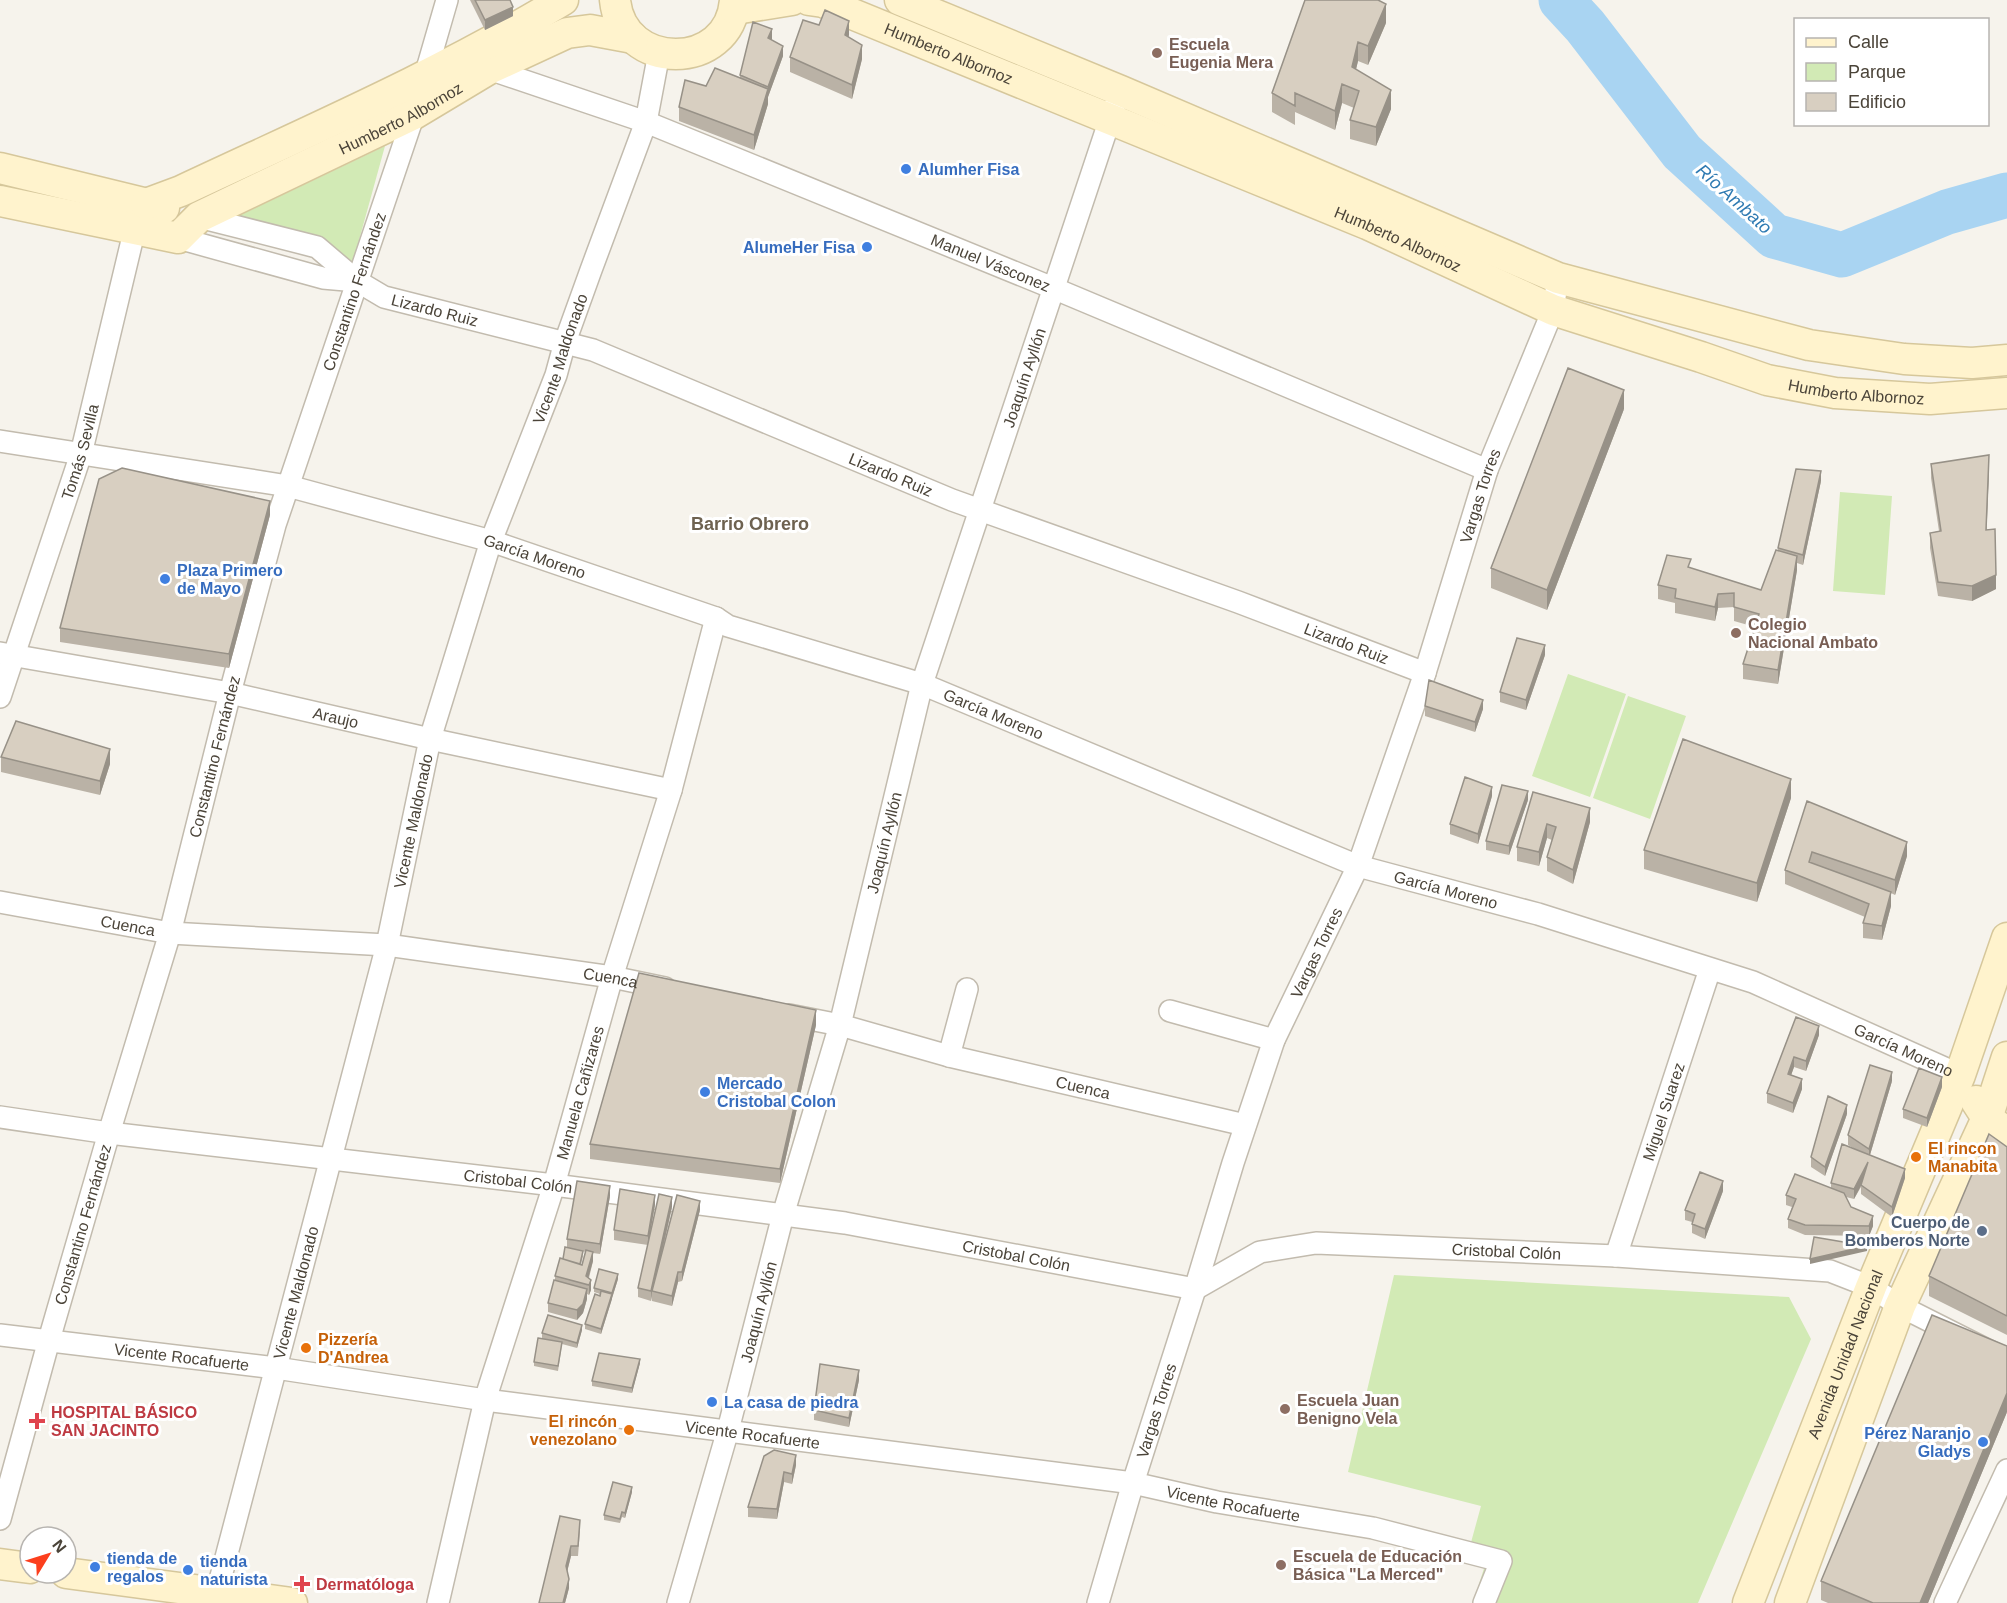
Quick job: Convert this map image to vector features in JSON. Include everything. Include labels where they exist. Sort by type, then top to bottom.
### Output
[{"type":"main road","name":"Humberto Albornoz","points":[[141,216],[192,186],[424,78],[509,33],[563,0]]},
{"type":"main road","points":[[615,0],[622,24],[633,38],[659,53],[679,55],[697,51],[714,41],[727,27],[735,5],[792,0]]},
{"type":"main road","name":"Humberto Albornoz","points":[[808,0],[823,2],[1367,224],[1553,310],[1767,380],[1835,393],[1930,399],[2007,393]]},
{"type":"main road","name":"Humberto Albornoz","points":[[900,0],[1121,91],[1558,278],[1809,345],[1904,359],[1972,363],[2007,360]]},
{"type":"main road","name":"Humberto Albornoz","points":[[188,228],[414,114],[489,69],[567,33],[590,30],[633,38]]},
{"type":"main road","name":"Lizardo Ruiz","points":[[0,168],[141,216],[188,228]]},
{"type":"main road","name":"Lizardo Ruiz","points":[[0,201],[141,216]]},
{"type":"main road","name":"Avenida Unidad Nacional","points":[[1748,1603],[1871,1287],[1960,1075],[2007,938]]},
{"type":"main road","name":"Avenida Unidad Nacional","points":[[1790,1603],[1900,1306],[1997,1125],[2007,1057]]},
{"type":"main road","points":[[1960,1075],[2002,1092]]},
{"type":"main road","points":[[1960,1075],[1997,1125]]},
{"type":"main road","points":[[0,1564],[18,1566]]},
{"type":"main road","points":[[78,1575],[216,1598],[292,1603]]},
{"type":"street","name":"Constantino Fernández","points":[[0,1519],[109,1133],[170,933],[275,525],[414,114],[447,0]]},
{"type":"street","name":"Vicente Maldonado","points":[[216,1598],[387,945],[430,739],[491,541],[556,375],[565,342],[646,122],[659,53]]},
{"type":"street","name":"Manuel Vásconez","points":[[489,69],[646,122],[1053,288],[1487,470]]},
{"type":"street","name":"Joaquín Ayllón","points":[[678,1603],[728,1430],[783,1215],[840,1025],[922,684],[1109,118],[1121,91]]},
{"type":"street","name":"Tomás Sevilla","points":[[0,697],[7,654],[81,454],[141,216]]},
{"type":"street","name":"Lizardo Ruiz","points":[[188,228],[322,278],[357,281]]},
{"type":"street","name":"Lizardo Ruiz","points":[[188,228],[317,247],[357,281],[384,297],[593,350],[979,510],[1238,602],[1425,674]]},
{"type":"street","name":"Vargas Torres","points":[[1098,1603],[1133,1483],[1245,1125],[1274,1040],[1358,866],[1425,674],[1487,470],[1553,310],[1558,278]]},
{"type":"street","name":"García Moreno","points":[[0,441],[288,486],[491,541],[716,618],[728,626],[922,684],[1358,866],[1538,914],[1753,982],[1960,1075]]},
{"type":"street","name":"Manuela Cañizares","points":[[438,1603],[485,1400],[554,1185],[612,977],[671,790],[716,618]]},
{"type":"street","name":"Araujo","points":[[7,654],[230,693],[430,739],[671,790]]},
{"type":"street","name":"Cuenca","points":[[0,902],[170,933],[387,945],[612,977],[680,992]]},
{"type":"street","name":"Miguel Suarez","points":[[1616,1256],[1710,969]]},
{"type":"street","points":[[949,1056],[967,989]]},
{"type":"street","name":"Cuenca","points":[[771,1011],[840,1025],[949,1056],[1245,1125]]},
{"type":"street","points":[[1170,1011],[1274,1040]]},
{"type":"street","name":"Cristobal Colón","points":[[0,1117],[109,1133],[554,1185],[845,1223],[1195,1289],[1260,1252],[1316,1243],[1616,1256],[1830,1271],[1871,1287],[1900,1306],[2007,1360]]},
{"type":"street","name":"Vicente Rocafuerte","points":[[0,1335],[276,1368],[485,1400],[1133,1483],[1217,1502],[1412,1536],[1501,1561],[1484,1603]]},
{"type":"street","points":[[1945,1603],[2007,1470]]},
{"type":"green space","points":[[385,146],[353,262],[228,221]]},
{"type":"green space","points":[[1840,492],[1892,496],[1885,595],[1833,591]]},
{"type":"green space","points":[[1568,674],[1626,694],[1590,797],[1532,776]]},
{"type":"green space","points":[[1628,696],[1686,716],[1650,819],[1593,798]]},
{"type":"green space","points":[[1394,1275],[1789,1297],[1811,1339],[1698,1603],[1473,1603],[1486,1562],[1467,1557],[1481,1506],[1348,1472]]},
{"type":"building","points":[[475,0],[510,0],[513,7],[485,20]]},
{"type":"building","points":[[1305,0],[1378,0],[1386,4],[1368,46],[1358,42],[1352,67],[1391,90],[1376,127],[1350,120],[1359,91],[1342,84],[1335,111],[1295,93],[1295,106],[1272,93]]},
{"type":"building","points":[[825,10],[849,21],[845,35],[862,45],[852,85],[790,57],[803,20],[819,25]]},
{"type":"building","points":[[753,22],[772,29],[768,38],[783,46],[768,87],[740,75]]},
{"type":"building","points":[[715,68],[768,89],[754,135],[679,107],[685,80],[706,86]]},
{"type":"building","points":[[1568,368],[1624,390],[1547,590],[1491,568]]},
{"type":"building","points":[[1989,455],[1986,530],[1995,529],[1996,575],[1972,586],[1938,582],[1930,533],[1941,531],[1931,464]]},
{"type":"building","name":"Plaza Primero de Mayo","points":[[122,468],[270,501],[229,654],[60,628],[99,479]]},
{"type":"building","points":[[1796,469],[1821,471],[1803,555],[1778,548]]},
{"type":"building","points":[[1776,550],[1797,556],[1778,670],[1743,664],[1759,614],[1734,607],[1734,593],[1718,594],[1715,607],[1675,598],[1676,589],[1658,585],[1667,555],[1691,559],[1688,567],[1761,590]]},
{"type":"building","points":[[1517,638],[1545,645],[1526,700],[1500,692]]},
{"type":"building","points":[[1429,680],[1483,700],[1475,722],[1425,706]]},
{"type":"building","points":[[16,721],[110,749],[100,781],[1,757]]},
{"type":"building","points":[[1683,739],[1791,779],[1757,883],[1644,850]]},
{"type":"building","points":[[1465,777],[1492,787],[1478,834],[1450,824]]},
{"type":"building","points":[[1502,785],[1528,791],[1509,846],[1486,841]]},
{"type":"building","points":[[1533,792],[1590,808],[1573,870],[1547,857],[1556,827],[1547,824],[1539,852],[1517,847]]},
{"type":"building","points":[[1807,801],[1907,842],[1895,880],[1812,852],[1809,862],[1891,892],[1882,926],[1863,923],[1869,904],[1785,870]]},
{"type":"building","name":"Mercado Cristobal Colon","points":[[639,973],[816,1010],[780,1169],[590,1144]]},
{"type":"building","points":[[1796,1017],[1819,1026],[1806,1061],[1794,1057],[1788,1074],[1802,1079],[1793,1103],[1767,1093]]},
{"type":"building","points":[[1870,1065],[1892,1072],[1869,1149],[1848,1135]]},
{"type":"building","points":[[1919,1068],[1942,1077],[1927,1118],[1903,1109]]},
{"type":"building","points":[[1828,1096],[1847,1105],[1825,1167],[1811,1157]]},
{"type":"building","name":"Cuerpo de Bomberos Norte","points":[[1989,1134],[2007,1147],[2007,1316],[1929,1276]]},
{"type":"building","points":[[1842,1144],[1905,1169],[1892,1207],[1861,1185],[1868,1162],[1854,1189],[1831,1183]]},
{"type":"building","points":[[1700,1172],[1723,1181],[1705,1229],[1692,1224],[1695,1214],[1685,1210]]},
{"type":"building","points":[[1795,1174],[1844,1193],[1851,1207],[1873,1216],[1869,1226],[1805,1225],[1788,1219],[1796,1199],[1786,1195]]},
{"type":"building","points":[[577,1181],[610,1186],[600,1244],[567,1239]]},
{"type":"building","points":[[620,1189],[655,1195],[648,1236],[614,1230]]},
{"type":"building","points":[[659,1194],[672,1197],[651,1291],[638,1288]]},
{"type":"building","points":[[677,1195],[700,1201],[682,1272],[678,1272],[672,1296],[652,1291]]},
{"type":"building","points":[[1814,1237],[1867,1246],[1810,1259]]},
{"type":"building","points":[[565,1247],[583,1251],[580,1264],[563,1259]]},
{"type":"building","points":[[586,1250],[593,1252],[586,1276],[591,1280],[589,1285],[555,1276],[560,1258],[582,1265]]},
{"type":"building","points":[[599,1269],[618,1274],[612,1293],[594,1288]]},
{"type":"building","points":[[554,1280],[587,1289],[583,1304],[577,1310],[548,1303]]},
{"type":"building","points":[[601,1291],[612,1294],[601,1329],[585,1324],[595,1294],[600,1296]]},
{"type":"building","points":[[548,1315],[582,1325],[577,1343],[542,1333]]},
{"type":"building","points":[[1932,1315],[2007,1346],[2007,1393],[1920,1603],[1873,1603],[1821,1581]]},
{"type":"building","points":[[538,1338],[562,1342],[558,1366],[534,1362]]},
{"type":"building","points":[[599,1353],[640,1359],[632,1388],[592,1381]]},
{"type":"building","points":[[820,1364],[859,1370],[849,1418],[814,1410]]},
{"type":"building","points":[[774,1450],[796,1455],[792,1474],[784,1472],[777,1509],[748,1507],[764,1456]]},
{"type":"building","points":[[613,1482],[632,1487],[625,1513],[622,1512],[620,1519],[604,1515]]},
{"type":"building","points":[[560,1516],[580,1520],[578,1546],[571,1546],[566,1566],[569,1579],[563,1603],[539,1603]]},
{"type":"waterway","name":"Río Ambato","points":[[1561,0],[1585,26],[1682,152],[1774,236],[1842,255],[1947,212],[2007,195]]},
{"type":"place","name":"Escuela Eugenia Mera","points":[[1157,53]]},
{"type":"place","name":"Alumher Fisa","points":[[906,169]]},
{"type":"place","name":"AlumeHer Fisa","points":[[867,247]]},
{"type":"place","name":"Plaza Primero de Mayo","points":[[165,579]]},
{"type":"place","name":"Colegio Nacional Ambato","points":[[1736,633]]},
{"type":"place","name":"Mercado Cristobal Colon","points":[[705,1092]]},
{"type":"place","name":"El rincon Manabita","points":[[1916,1157]]},
{"type":"place","name":"Cuerpo de Bomberos Norte","points":[[1982,1231]]},
{"type":"place","name":"Pizzería D'Andrea","points":[[306,1348]]},
{"type":"place","name":"La casa de piedra","points":[[712,1402]]},
{"type":"place","name":"Escuela Juan Benigno Vela","points":[[1285,1409]]},
{"type":"place","name":"HOSPITAL BÁSICO SAN JACINTO","points":[[37,1421]]},
{"type":"place","name":"El rincón venezolano","points":[[629,1430]]},
{"type":"place","name":"Pérez Naranjo Gladys","points":[[1983,1442]]},
{"type":"place","name":"Escuela de Educación Básica \"La Merced\"","points":[[1281,1565]]},
{"type":"place","name":"tienda de regalos","points":[[95,1567]]},
{"type":"place","name":"tienda naturista","points":[[188,1570]]},
{"type":"place","name":"Dermatóloga","points":[[302,1584]]},
{"type":"district","name":"Barrio Obrero","points":[[750,524]]}]
